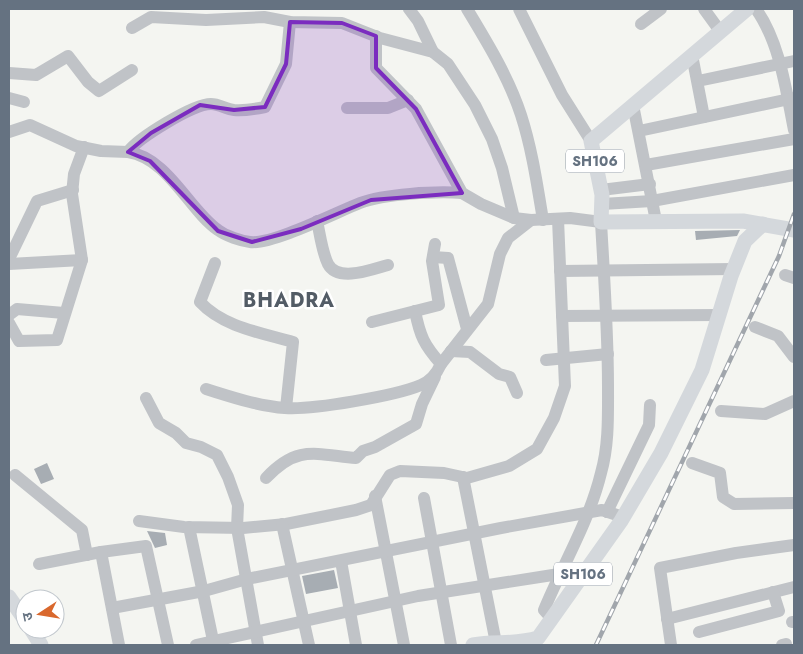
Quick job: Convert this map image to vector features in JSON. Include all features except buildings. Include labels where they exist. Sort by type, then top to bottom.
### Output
[{"type":"main road","name":"SH106","points":[[601,222],[601,197],[591,142],[747,9]]},
{"type":"main road","points":[[601,222],[743,221],[794,230]]},
{"type":"main road","name":"SH106","points":[[473,645],[523,643],[538,638],[623,517],[661,453],[702,370],[745,241],[764,224]]},
{"type":"street","points":[[409,9],[418,22],[433,52],[453,72],[475,105],[492,139],[502,168],[514,218]]},
{"type":"street","points":[[467,9],[505,78],[520,113],[534,165],[537,220]]},
{"type":"street","points":[[519,9],[562,96],[591,142]]},
{"type":"street","points":[[641,24],[661,9]]},
{"type":"street","points":[[704,9],[720,31]]},
{"type":"street","points":[[756,9],[764,20],[791,99],[794,130]]},
{"type":"street","points":[[132,28],[152,17],[206,20],[235,13],[290,22],[342,23],[376,36],[433,52]]},
{"type":"street","points":[[128,152],[133,145],[151,133],[200,105],[212,104],[234,110],[265,107],[286,64],[290,22]]},
{"type":"street","points":[[376,36],[376,68],[416,109],[462,193]]},
{"type":"street","points":[[692,55],[704,117]]},
{"type":"street","points":[[9,73],[36,75],[68,56],[88,82],[99,91],[132,70]]},
{"type":"street","points":[[698,81],[794,61]]},
{"type":"street","points":[[9,98],[24,102]]},
{"type":"street","points":[[639,131],[791,99]]},
{"type":"street","points":[[347,108],[388,108],[408,100]]},
{"type":"street","points":[[633,105],[656,221]]},
{"type":"street","points":[[9,132],[30,125],[37,126],[59,138],[84,147],[101,151],[128,152],[150,161],[188,197],[218,231],[252,242],[301,229],[371,200],[425,193],[462,193],[481,204],[514,218],[601,222],[608,354],[608,433],[602,471],[589,512],[544,610],[552,619]]},
{"type":"street","points":[[646,165],[794,138]]},
{"type":"street","points":[[9,323],[19,341],[57,340],[82,260],[73,190],[74,174],[84,147]]},
{"type":"street","points":[[601,197],[652,201],[794,175]]},
{"type":"street","points":[[601,197],[650,184]]},
{"type":"street","points":[[9,259],[15,230],[37,201],[73,190]]},
{"type":"street","points":[[139,521],[189,527],[237,528],[282,524],[356,510],[370,504],[390,476],[400,471],[444,473],[463,477],[509,466],[537,449],[554,418],[565,386],[558,219]]},
{"type":"street","points":[[266,478],[281,462],[297,454],[356,458],[363,451],[375,447],[416,424],[422,404],[439,369],[450,351],[488,304],[500,254],[508,238],[537,220]]},
{"type":"street","points":[[317,221],[328,265],[337,271],[346,273],[363,272],[388,265]]},
{"type":"street","points":[[372,322],[439,305],[434,282],[433,257],[435,244]]},
{"type":"street","points":[[433,257],[448,258],[467,329]]},
{"type":"street","points":[[9,264],[15,262],[82,260]]},
{"type":"street","points":[[215,262],[200,302],[205,308],[231,324],[293,342],[286,408]]},
{"type":"street","points":[[560,271],[734,270]]},
{"type":"street","points":[[9,315],[17,309],[64,313]]},
{"type":"street","points":[[415,311],[420,335],[439,369]]},
{"type":"street","points":[[562,316],[606,314],[719,315]]},
{"type":"street","points":[[755,328],[778,336],[794,357]]},
{"type":"street","points":[[450,351],[470,352],[499,374],[510,377],[517,393]]},
{"type":"street","points":[[546,360],[608,354]]},
{"type":"street","points":[[206,389],[252,403],[286,408],[381,396],[421,385],[439,369]]},
{"type":"street","points":[[146,398],[159,423],[176,433],[186,443],[201,447],[217,455],[228,477],[238,505],[237,528],[258,645]]},
{"type":"street","points":[[721,411],[765,414],[794,403]]},
{"type":"street","points":[[607,512],[649,426],[650,405]]},
{"type":"street","points":[[692,463],[720,473],[723,497],[734,504],[794,503]]},
{"type":"street","points":[[15,475],[82,530],[87,555]]},
{"type":"street","points":[[463,477],[496,643]]},
{"type":"street","points":[[375,496],[404,645]]},
{"type":"street","points":[[424,498],[430,542],[451,645]]},
{"type":"street","points":[[112,608],[204,591],[247,580],[430,542],[589,512],[602,510],[623,517]]},
{"type":"street","points":[[282,524],[309,645]]},
{"type":"street","points":[[189,527],[204,591],[213,643]]},
{"type":"street","points":[[671,645],[660,568],[736,553],[794,545]]},
{"type":"street","points":[[39,564],[101,552],[146,546],[168,645]]},
{"type":"street","points":[[101,552],[120,645]]},
{"type":"street","points":[[341,561],[356,645]]},
{"type":"street","points":[[196,645],[213,643],[256,631],[440,593],[559,574],[578,582]]},
{"type":"street","points":[[667,619],[794,587]]},
{"type":"street","points":[[699,632],[779,611],[773,592]]},
{"type":"highlighted area","points":[[290,22],[342,23],[376,36],[376,68],[416,109],[462,193],[371,200],[301,229],[252,242],[218,231],[150,161],[128,152],[151,133],[200,105],[234,110],[265,107],[286,64]]},
{"type":"railway","points":[[596,645],[779,256],[794,214]]},
{"type":"district","name":"BHADRA","points":[[289,300]]}]
